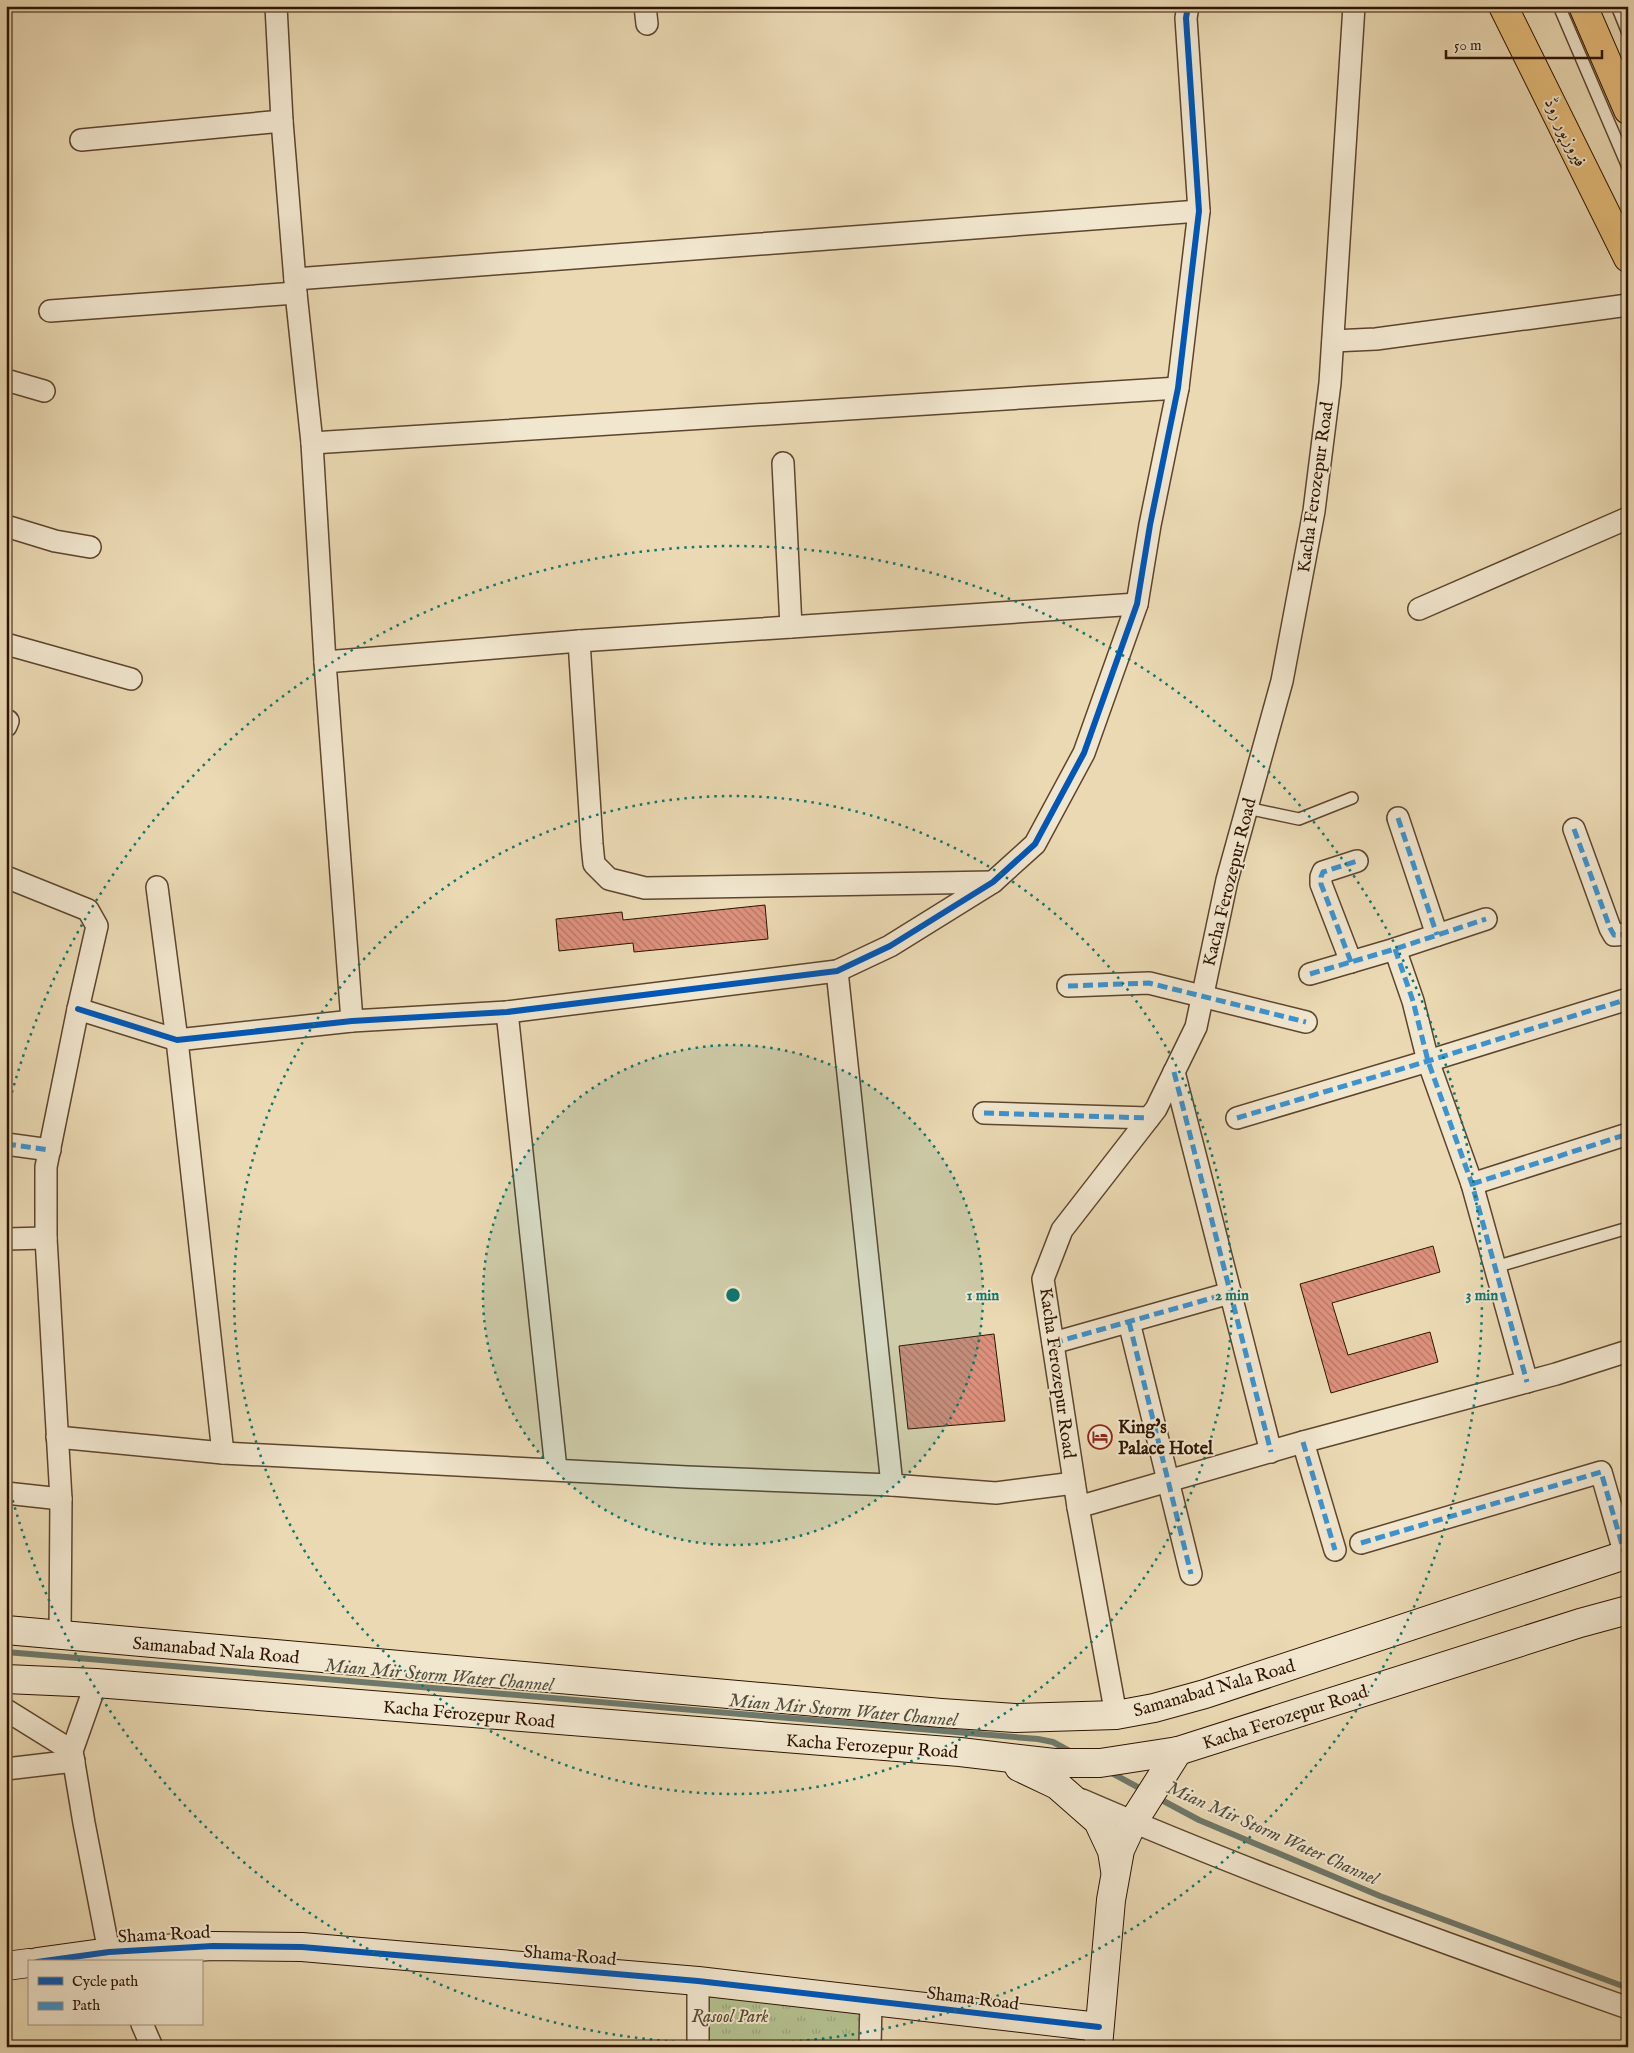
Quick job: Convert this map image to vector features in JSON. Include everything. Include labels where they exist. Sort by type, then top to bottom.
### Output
[{"type":"main road","name":"فیروزپور روڈ","points":[[1504,6],[1628,258]]},
{"type":"main road","points":[[1517,6],[1520,40]]},
{"type":"main road","points":[[1583,6],[1628,110]]},
{"type":"main road","name":"Samanabad Nala Road","points":[[6,1630],[941,1714],[1015,1718],[1116,1716],[1205,1694],[1627,1555]]},
{"type":"main road","points":[[1580,1623],[1628,1597]]},
{"type":"main road","name":"Kacha Ferozepur Road","points":[[6,1679],[96,1684],[960,1752],[1054,1764],[1100,1763],[1178,1751],[1580,1623],[1628,1610]]},
{"type":"main road","points":[[1098,2037],[1115,1872],[1120,1850],[1133,1822],[1178,1751]]},
{"type":"main road","points":[[997,1757],[1057,1785],[1098,1822],[1112,1851],[1115,1872]]},
{"type":"main road","name":"Shama Road","points":[[67,1960],[213,1946],[302,1947],[698,1981],[871,2001],[1098,2037]]},
{"type":"main road","points":[[6,1966],[28,1963]]},
{"type":"street","points":[[276,6],[282,121],[295,286],[312,443],[325,662],[352,1020]]},
{"type":"street","points":[[78,1009],[177,1040],[352,1020],[507,1012],[836,971],[890,946],[993,882],[1035,844],[1084,753],[1137,604],[1150,525],[1178,388],[1199,210],[1186,18],[1188,6]]},
{"type":"street","name":"Kacha Ferozepur Road","points":[[1116,1716],[1078,1507],[1043,1279],[1062,1230],[1156,1109],[1196,1027],[1227,880],[1282,681],[1314,511],[1330,383],[1354,6]]},
{"type":"street","points":[[81,140],[282,121]]},
{"type":"street","points":[[50,311],[295,286],[1199,210]]},
{"type":"street","points":[[1333,341],[1376,339],[1628,305]]},
{"type":"street","points":[[6,380],[44,391]]},
{"type":"street","points":[[312,443],[1178,388]]},
{"type":"street","points":[[783,463],[791,627]]},
{"type":"street","points":[[1419,609],[1628,518]]},
{"type":"street","points":[[6,526],[55,540],[90,547]]},
{"type":"street","points":[[325,662],[579,640],[1137,604]]},
{"type":"street","points":[[579,640],[594,864],[608,879],[645,888],[993,882]]},
{"type":"street","points":[[6,644],[131,679]]},
{"type":"street","points":[[1398,818],[1437,935]]},
{"type":"street","points":[[1574,829],[1610,928],[1614,935],[1628,934]]},
{"type":"street","points":[[1351,962],[1321,884],[1321,876],[1323,872],[1357,861]]},
{"type":"street","points":[[6,877],[88,910],[98,926],[78,1009],[46,1167],[46,1238],[61,1499],[60,1636]]},
{"type":"street","points":[[157,888],[177,1040],[223,1453]]},
{"type":"street","points":[[1310,974],[1486,919]]},
{"type":"street","points":[[1395,949],[1413,1002],[1428,1062],[1472,1184],[1527,1382]]},
{"type":"street","points":[[836,971],[892,1485]]},
{"type":"street","points":[[1068,986],[1149,983],[1306,1022]]},
{"type":"street","points":[[1237,1118],[1428,1062],[1628,999]]},
{"type":"street","points":[[507,1012],[556,1469]]},
{"type":"street","points":[[1174,1072],[1270,1452]]},
{"type":"street","points":[[984,1113],[1149,1118]]},
{"type":"street","points":[[1472,1184],[1628,1134]]},
{"type":"street","points":[[6,1144],[50,1150]]},
{"type":"street","points":[[6,1239],[46,1238]]},
{"type":"street","points":[[1053,1343],[1230,1293]]},
{"type":"street","points":[[1129,1322],[1170,1480],[1191,1574]]},
{"type":"street","points":[[1078,1507],[1303,1442],[1527,1382],[1628,1351]]},
{"type":"street","points":[[57,1437],[223,1453],[687,1477],[892,1485],[996,1493],[1074,1483]]},
{"type":"street","points":[[1303,1442],[1335,1550]]},
{"type":"street","points":[[1361,1543],[1601,1472],[1627,1555]]},
{"type":"street","points":[[6,1493],[61,1499]]},
{"type":"street","points":[[96,1684],[73,1756],[84,1823],[111,1957]]},
{"type":"street","points":[[6,1710],[73,1756]]},
{"type":"street","points":[[6,1769],[73,1756]]},
{"type":"street","points":[[1069,1794],[1133,1822],[1436,1940],[1628,2008]]},
{"type":"street","points":[[698,1981],[698,2047]]},
{"type":"street","points":[[870,2047],[871,2001]]},
{"type":"street","points":[[143,2026],[152,2047]]},
{"type":"lane","points":[[1559,6],[1628,167]]},
{"type":"lane","points":[[1617,6],[1628,33]]},
{"type":"lane","points":[[1247,808],[1299,819],[1352,798]]},
{"type":"lane","points":[[1495,1267],[1628,1228]]},
{"type":"green space","name":"Rasool Park","points":[[698,1981],[871,2001],[870,2047],[698,2047]]},
{"type":"building","points":[[765,905],[768,939],[634,952],[633,943],[559,951],[556,919],[622,912],[623,920]]},
{"type":"building","points":[[1433,1246],[1440,1272],[1332,1303],[1348,1355],[1430,1332],[1438,1362],[1331,1393],[1300,1284]]},
{"type":"building","points":[[994,1334],[1005,1421],[908,1429],[899,1346]]},
{"type":"waterway","name":"Mian Mir Storm Water Channel","points":[[6,1652],[1038,1739],[1053,1742],[1073,1753]]},
{"type":"waterway","name":"Mian Mir Storm Water Channel","points":[[1108,1771],[1145,1791]]},
{"type":"waterway","name":"Mian Mir Storm Water Channel","points":[[1156,1797],[1199,1820],[1380,1896],[1628,1988]]},
{"type":"marked path","points":[[6,726],[8,721]]},
{"type":"marked path","points":[[1398,818],[1437,935]]},
{"type":"marked path","points":[[1574,829],[1610,928],[1614,935],[1628,934]]},
{"type":"marked path","points":[[1351,962],[1321,884],[1321,877],[1323,872],[1357,861]]},
{"type":"marked path","points":[[1310,974],[1486,919]]},
{"type":"marked path","points":[[1395,949],[1413,1001],[1428,1061],[1472,1184],[1527,1382]]},
{"type":"marked path","points":[[1068,986],[1149,983],[1306,1022]]},
{"type":"marked path","points":[[1237,1118],[1628,999]]},
{"type":"marked path","points":[[1174,1072],[1271,1452]]},
{"type":"marked path","points":[[984,1113],[1149,1118]]},
{"type":"marked path","points":[[1472,1184],[1628,1134]]},
{"type":"marked path","points":[[6,1144],[50,1150]]},
{"type":"marked path","points":[[1053,1343],[1230,1293]]},
{"type":"marked path","points":[[1129,1322],[1191,1574]]},
{"type":"marked path","points":[[1303,1442],[1335,1550]]},
{"type":"marked path","points":[[1361,1543],[1601,1472],[1625,1555]]},
{"type":"cycle path","points":[[78,1009],[177,1040],[352,1021],[507,1012],[837,971],[890,946],[993,882],[1035,844],[1084,753],[1137,604],[1150,525],[1178,388],[1199,211],[1186,18],[1188,6]]},
{"type":"cycle path","points":[[51,1960],[109,1952],[213,1946],[302,1947],[698,1981],[1099,2027]]},
{"type":"place","name":"King's Palace Hotel","points":[[1100,1437]]}]
